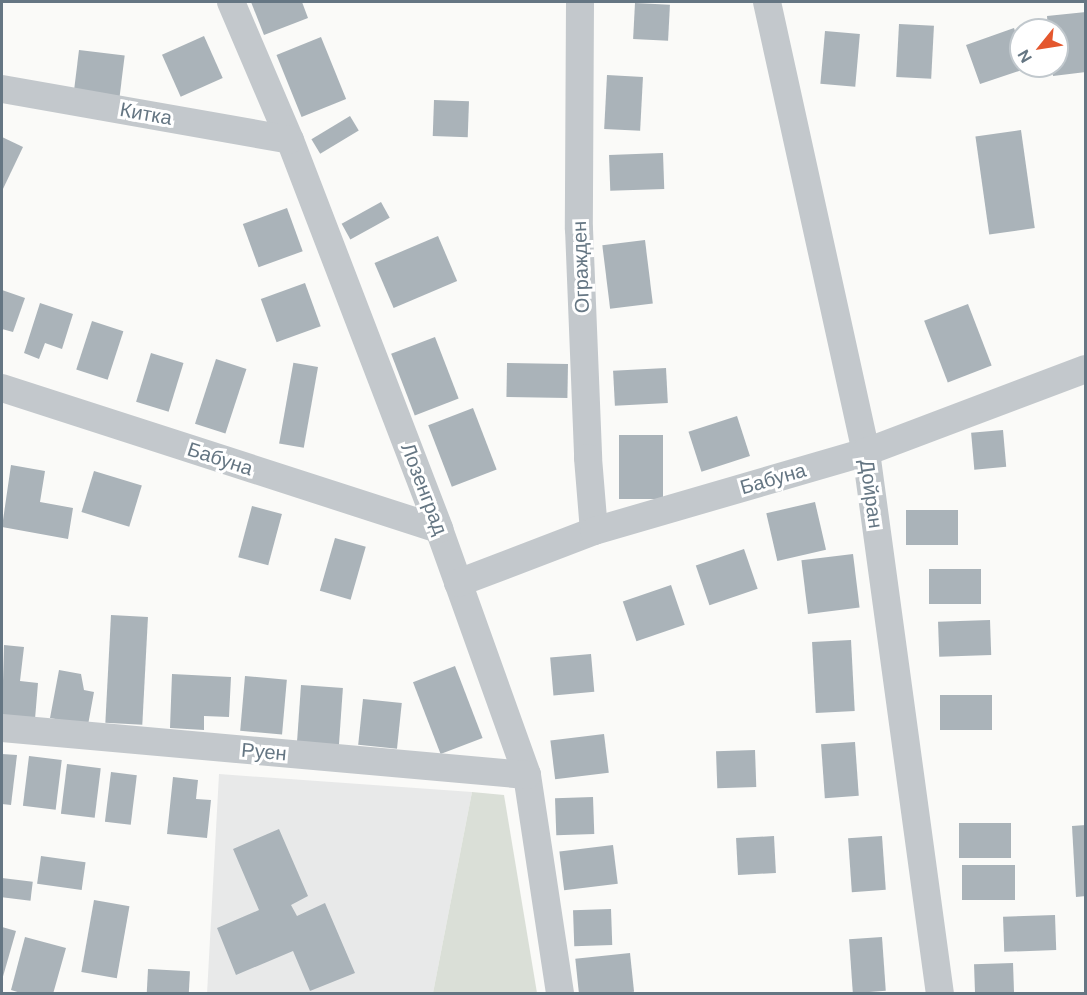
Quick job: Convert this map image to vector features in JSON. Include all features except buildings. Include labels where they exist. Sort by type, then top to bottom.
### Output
[{"type":"street","name":"Лозенград","points":[[231,2],[290,140],[439,530],[527,775],[560,993]]},
{"type":"street","name":"Огражден","points":[[580,2],[579,229],[588,458],[594,531]]},
{"type":"street","name":"Дойран","points":[[767,2],[866,452],[940,993]]},
{"type":"street","name":"Китка","points":[[2,89],[290,140]]},
{"type":"street","name":"Бабуна","points":[[458,583],[594,531],[866,452],[1086,369]]},
{"type":"street","name":"Бабуна","points":[[2,388],[439,530]]},
{"type":"street","name":"Руен","points":[[2,728],[527,775]]},
{"type":"shaded area","points":[[219,774],[472,792],[433,993],[207,994]]},
{"type":"shaded area","points":[[472,792],[504,795],[537,993],[433,993]]}]
